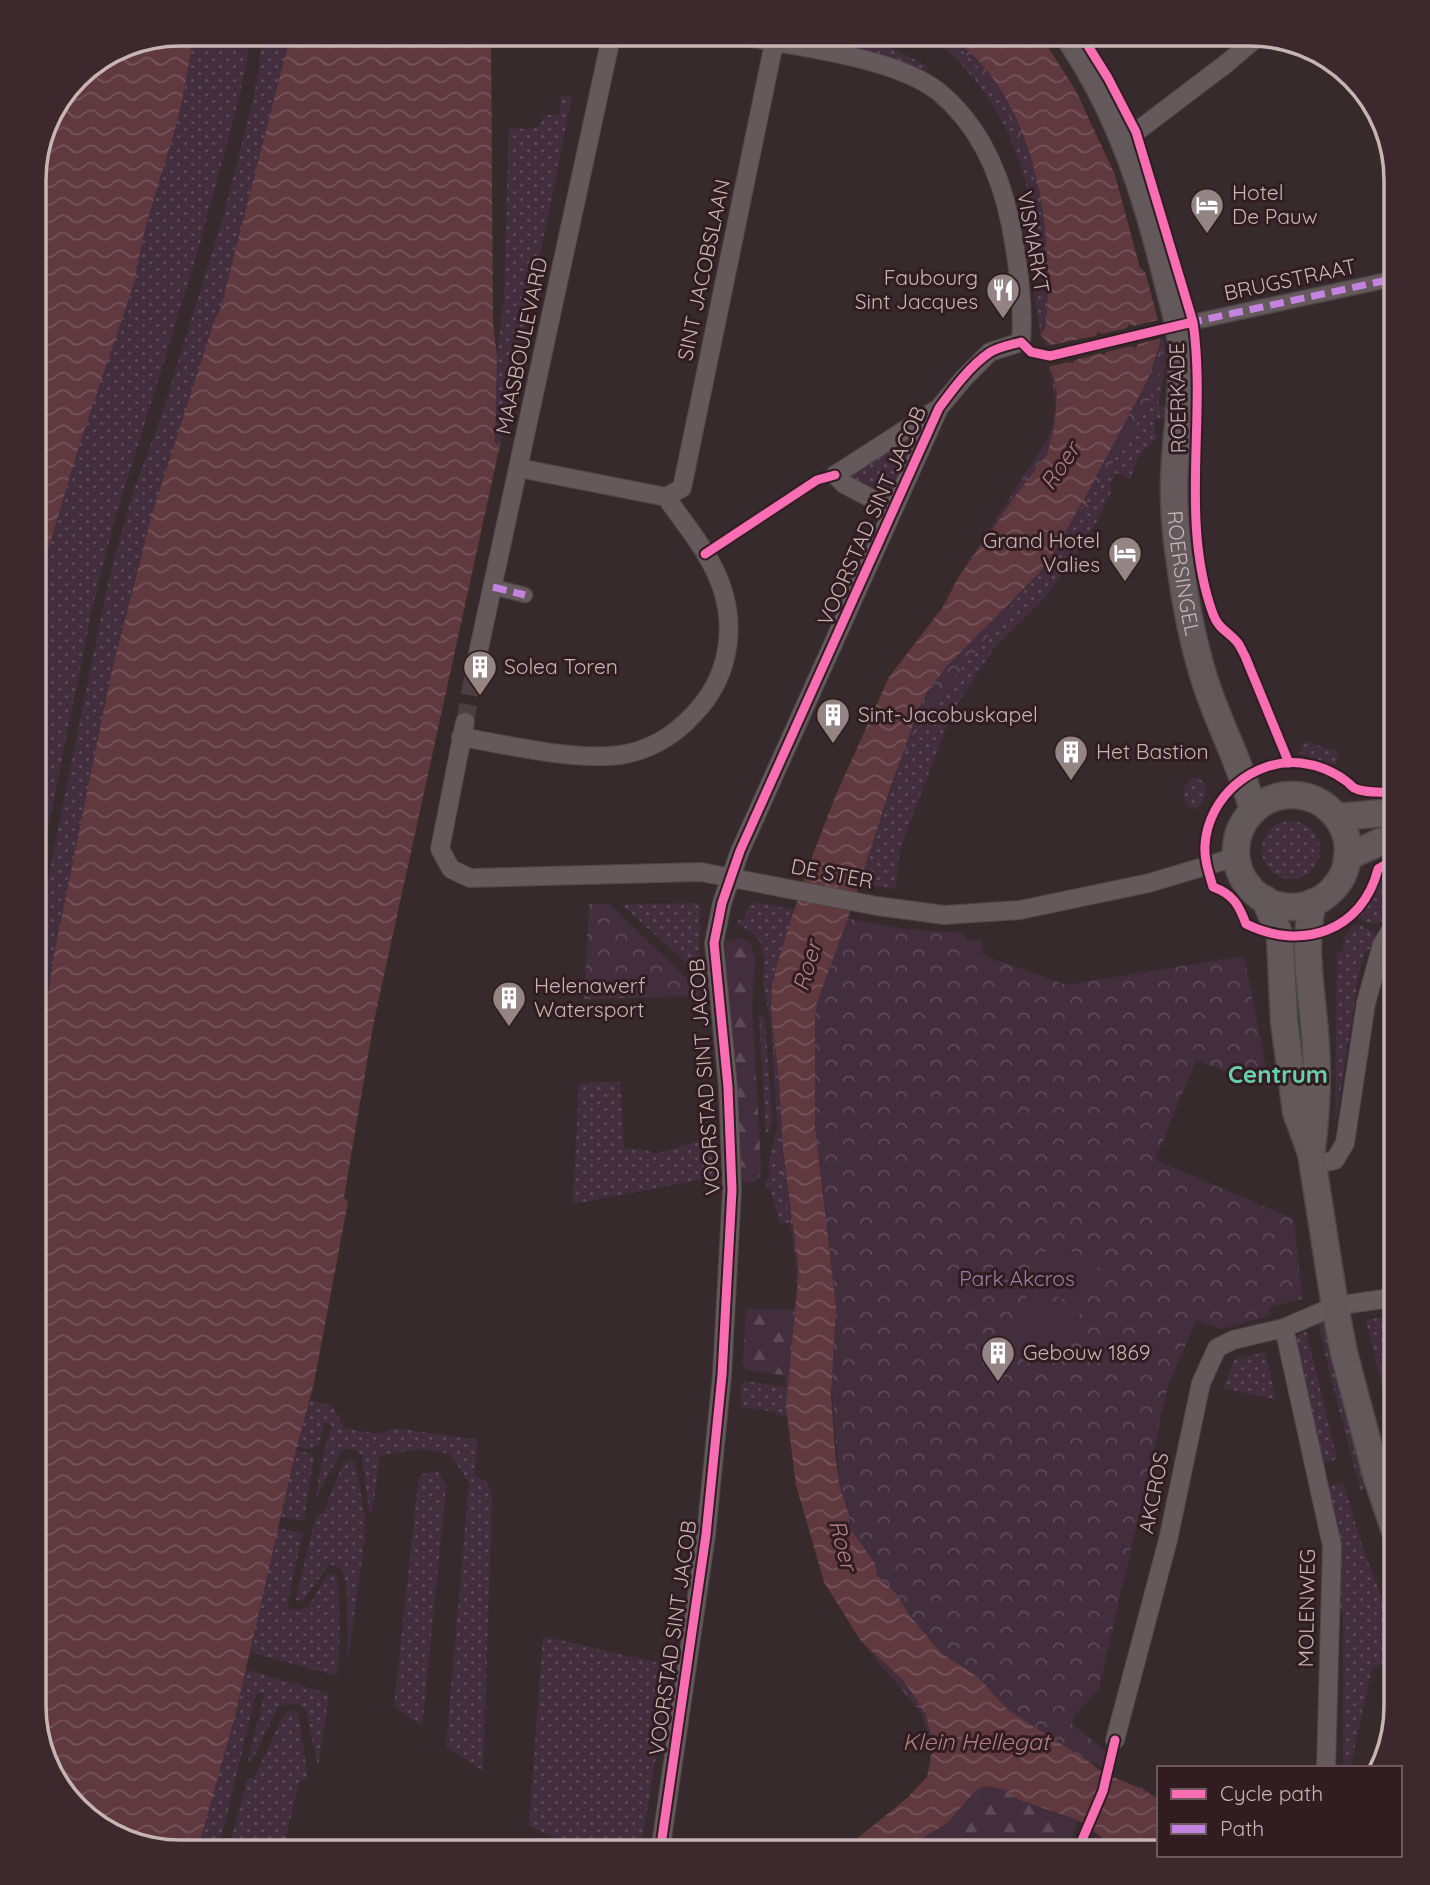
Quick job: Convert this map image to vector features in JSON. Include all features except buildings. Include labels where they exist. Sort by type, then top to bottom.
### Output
[{"type":"main road","name":"ROERKADE","points":[[1075,46],[1098,81],[1124,138],[1186,323]]},
{"type":"main road","name":"ROERSINGEL","points":[[1186,323],[1174,487],[1180,562],[1194,641],[1206,682],[1253,811]]},
{"type":"main road","points":[[1297,795],[1320,802],[1337,817],[1345,835],[1347,857],[1337,883],[1323,897],[1313,902],[1286,906],[1265,899],[1247,884],[1236,857],[1240,831],[1253,811],[1274,798],[1297,795]]},
{"type":"main road","points":[[1337,817],[1384,813]]},
{"type":"main road","points":[[1347,857],[1384,841]]},
{"type":"main road","points":[[1265,899],[1280,936],[1284,1021],[1296,1112],[1312,1159],[1343,1304],[1359,1414],[1384,1499]]},
{"type":"main road","points":[[1312,1159],[1317,1105],[1317,1052],[1308,936],[1313,902]]},
{"type":"street","name":"MAASBOULEVARD","points":[[475,667],[609,46]]},
{"type":"street","name":"SINT JACOBSLAAN","points":[[666,497],[682,488],[773,46]]},
{"type":"street","name":"VISMARKT","points":[[790,46],[875,62],[904,73],[937,91],[960,112],[988,152],[1006,201],[1020,290],[1023,322],[1021,342]]},
{"type":"street","points":[[1124,138],[1136,132],[1246,46]]},
{"type":"street","name":"BRUGSTRAAT","points":[[1186,323],[1384,281]]},
{"type":"street","name":"VOORSTAD SINT JACOB","points":[[662,1840],[706,1535],[723,1375],[732,1190],[728,1087],[714,943],[722,903],[740,851],[939,408],[989,352],[1021,342]]},
{"type":"street","name":"VOORSTAD SINT JACOB","points":[[893,510],[844,484],[835,475],[939,408]]},
{"type":"street","points":[[519,468],[666,497]]},
{"type":"street","name":"DE STER","points":[[666,497],[711,563],[727,610],[730,631],[728,653],[706,703],[680,729],[653,745],[621,755],[582,756],[463,729],[440,849],[451,869],[470,878],[701,872],[877,906],[944,915],[1020,910],[1149,883],[1236,857]]},
{"type":"street","points":[[493,587],[525,595]]},
{"type":"street","points":[[1312,1159],[1335,1160],[1345,1143],[1366,1003],[1384,942]]},
{"type":"street","name":"AKCROS","points":[[1115,1740],[1168,1540],[1200,1383],[1217,1348],[1233,1340],[1284,1328],[1343,1304],[1384,1299]]},
{"type":"street","name":"MOLENWEG","points":[[1284,1328],[1332,1546],[1326,1766]]},
{"type":"green space","points":[[192,46],[248,46],[238,103],[197,254],[113,526],[93,605],[46,838],[46,556],[81,440],[135,280],[147,223],[183,93]]},
{"type":"green space","points":[[261,46],[288,46],[220,311],[215,319],[137,568],[112,670],[54,954],[46,1009],[46,890],[112,566],[133,493],[161,417],[223,217],[259,70]]},
{"type":"green space","points":[[818,46],[886,46],[928,66],[924,74]]},
{"type":"green space","points":[[939,46],[960,46],[996,84],[1036,177],[1049,263],[1046,321],[1041,335],[1034,292],[1040,289],[1043,283],[1035,227],[1030,199],[1013,145],[987,96],[969,73]]},
{"type":"green space","name":"Park Akcros","points":[[957,46],[1045,46],[1152,303],[1163,353],[1159,374],[1147,407],[1112,464],[1028,585],[933,705],[910,742],[890,786],[848,919],[907,929],[964,933],[966,941],[981,940],[983,955],[1066,985],[1244,956],[1270,1088],[1196,1060],[1155,1160],[1294,1219],[1302,1299],[1269,1307],[1271,1315],[1221,1329],[1196,1320],[1168,1386],[1099,1689],[1076,1713],[1071,1723],[1108,1753],[1105,1768],[1088,1761],[1046,1735],[1097,1773],[1143,1788],[1157,1798],[1157,1840],[1109,1840],[1056,1806],[998,1786],[976,1796],[931,1840],[871,1840],[927,1777],[931,1753],[928,1736],[921,1712],[854,1631],[837,1601],[788,1404],[784,1371],[797,1287],[795,1256],[778,1149],[772,1010],[778,961],[808,870],[888,682],[943,607],[958,578],[1048,438],[1055,412],[1046,343],[1053,252],[1046,214],[1021,143],[1001,101]],"holes":[[[831,1266],[836,1307],[831,1381],[840,1488],[825,1390]]]},
{"type":"green space","points":[[561,96],[572,96],[505,428],[500,445],[495,445],[497,357],[504,296],[509,127],[539,127],[544,115],[560,115]]},
{"type":"green space","points":[[1163,338],[1165,363],[1158,405],[1167,406],[1166,419],[1155,418],[1156,439],[1138,457],[1131,479],[1116,473],[1110,485],[1111,492],[1096,523],[1061,576],[1042,601],[995,647],[952,712],[900,849],[895,889],[859,883],[918,710],[946,667],[1039,573],[1057,547],[1084,500],[1160,339]]},
{"type":"green space","points":[[916,429],[919,432],[889,499],[853,482],[850,477],[853,471]]},
{"type":"green space","points":[[1304,741],[1339,752],[1335,765],[1299,754]]},
{"type":"green space","points":[[1193,778],[1203,782],[1206,790],[1203,801],[1196,809],[1189,807],[1183,795],[1186,784]]},
{"type":"green space","points":[[1291,821],[1302,823],[1315,834],[1320,850],[1318,861],[1307,874],[1291,879],[1280,877],[1267,866],[1262,850],[1264,839],[1275,826]]},
{"type":"green space","points":[[1384,873],[1384,920],[1375,924],[1354,916]]},
{"type":"green space","points":[[756,902],[795,910],[776,971],[771,1010],[793,1223],[780,1223],[770,1190],[765,1184],[770,1175],[769,1161],[778,1125],[771,1026],[763,982],[764,957],[760,942],[753,933],[738,924],[738,920],[744,920],[748,907]]},
{"type":"green space","points":[[700,903],[699,974],[621,904]]},
{"type":"green space","points":[[589,904],[609,904],[698,989],[699,996],[584,999]]},
{"type":"green space","points":[[1353,925],[1365,927],[1375,935],[1375,946],[1364,952],[1359,973],[1335,1126],[1337,952],[1343,951],[1344,937]]},
{"type":"green space","points":[[740,937],[750,943],[755,958],[752,1007],[761,1169],[760,1176],[753,1183],[739,1181],[726,978],[726,941],[734,941]]},
{"type":"green space","points":[[759,1016],[763,1016],[765,1020],[772,1122],[766,1133]]},
{"type":"green space","points":[[620,1082],[624,1148],[646,1150],[655,1154],[709,1138],[715,1177],[573,1204],[579,1083]]},
{"type":"green space","points":[[1049,1242],[1100,1263],[1083,1307],[1031,1286]]},
{"type":"green space","points":[[1029,1291],[1080,1313],[1059,1362],[1009,1341]]},
{"type":"green space","points":[[746,1309],[796,1310],[789,1376],[746,1370],[743,1365]]},
{"type":"green space","points":[[1384,1317],[1384,1391],[1366,1320]]},
{"type":"green space","points":[[1326,1319],[1363,1475],[1364,1486],[1361,1492],[1318,1321]]},
{"type":"green space","points":[[1306,1330],[1337,1459],[1321,1464],[1294,1343],[1296,1337]]},
{"type":"green space","points":[[1265,1352],[1276,1400],[1223,1388],[1235,1359]]},
{"type":"green space","points":[[745,1381],[788,1387],[787,1415],[777,1416],[776,1412],[741,1407],[742,1383]]},
{"type":"green space","points":[[309,1400],[333,1406],[344,1428],[379,1434],[396,1428],[478,1440],[474,1475],[487,1482],[492,1497],[483,1771],[446,1747],[469,1483],[450,1454],[423,1449],[380,1455],[372,1513],[369,1512],[362,1455],[355,1449],[345,1449],[339,1455],[315,1500],[323,1455],[332,1425],[324,1423],[319,1445],[309,1449],[297,1447]]},
{"type":"green space","points":[[296,1450],[314,1455],[304,1521],[281,1517]]},
{"type":"green space","points":[[349,1459],[355,1462],[365,1518],[365,1537],[348,1659],[347,1590],[340,1569],[329,1565],[303,1601],[296,1600],[316,1515],[323,1513],[343,1464]]},
{"type":"green space","points":[[429,1471],[438,1472],[446,1486],[422,1727],[394,1706],[419,1476]]},
{"type":"green space","points":[[1343,1482],[1363,1549],[1384,1603],[1384,1663],[1372,1668],[1350,1766],[1343,1766],[1343,1612],[1336,1612],[1326,1488]]},
{"type":"green space","points":[[278,1528],[303,1533],[289,1595],[290,1609],[308,1607],[328,1574],[337,1576],[340,1631],[337,1676],[249,1652]]},
{"type":"green space","points":[[543,1636],[671,1666],[642,1840],[561,1840],[529,1826]]},
{"type":"green space","points":[[245,1669],[329,1694],[318,1768],[306,1710],[293,1704],[278,1707],[251,1763],[248,1759],[265,1693],[256,1693],[221,1840],[200,1840],[235,1716]]},
{"type":"green space","points":[[293,1710],[298,1714],[308,1777],[299,1781],[286,1840],[231,1840],[247,1779],[254,1778],[283,1716]]},
{"type":"green space","points":[[987,1785],[1005,1790],[1019,1800],[1078,1820],[1071,1840],[920,1840],[977,1789]]},
{"type":"water","points":[[192,46],[178,117],[147,223],[135,280],[81,440],[46,556],[46,171],[50,145],[59,120],[73,98],[91,79],[112,63],[153,48]]},
{"type":"water","points":[[288,46],[491,46],[493,323],[497,357],[495,444],[500,445],[374,1021],[344,1197],[348,1202],[314,1383],[235,1716],[200,1840],[179,1840],[153,1837],[120,1826],[91,1806],[68,1780],[59,1765],[48,1732],[46,1009],[54,954],[112,670],[152,514],[215,319],[220,311]]},
{"type":"water","points":[[961,46],[1053,46],[1080,88],[1119,173],[1158,320],[1160,344],[1147,381],[1084,499],[1089,507],[1086,508],[1082,502],[1039,573],[946,667],[927,692],[891,786],[848,918],[817,1002],[815,1128],[836,1307],[831,1394],[836,1462],[840,1488],[849,1515],[849,1527],[875,1564],[877,1575],[896,1594],[909,1615],[941,1653],[978,1677],[1008,1710],[1105,1773],[1157,1799],[1157,1840],[1105,1840],[1078,1820],[1019,1800],[1005,1790],[987,1786],[977,1789],[946,1824],[920,1840],[856,1840],[907,1798],[927,1777],[934,1746],[925,1712],[903,1680],[861,1641],[824,1582],[796,1485],[786,1407],[799,1272],[783,1149],[771,1010],[772,986],[778,961],[807,870],[835,797],[889,677],[943,607],[958,578],[1047,455],[1055,424],[1057,392],[1049,368],[1049,343],[1040,335],[1045,328],[1048,284],[1047,244],[1041,203],[1032,162],[1018,123],[999,87],[975,57]]},
{"type":"pier","points":[[1047,46],[1053,46],[1080,88],[1119,173],[1146,273],[1140,268],[1115,175],[1075,89]]},
{"type":"pier","points":[[1158,320],[1163,338],[1138,344],[1135,348],[1132,346],[1075,360],[1073,363],[1048,367],[1045,346],[1096,336],[1098,332],[1102,334],[1127,328],[1129,324],[1133,326]]},
{"type":"tunnel","points":[[465,722],[475,667]]},
{"type":"marked path","points":[[1188,323],[1384,281]]},
{"type":"marked path","points":[[493,587],[525,595]]},
{"type":"cycle path","points":[[1088,46],[1136,132],[1193,322],[1197,395],[1195,506],[1203,578],[1213,614],[1221,627],[1238,643],[1245,656],[1289,763]]},
{"type":"cycle path","points":[[662,1840],[706,1535],[722,1375],[732,1190],[728,1087],[714,943],[722,903],[740,851],[939,408],[962,378],[989,353],[1021,342],[1031,352],[1050,356],[1193,322]]},
{"type":"cycle path","points":[[705,554],[817,480],[835,475]]},
{"type":"cycle path","points":[[1384,793],[1359,790],[1330,771],[1307,764],[1283,763],[1266,767],[1236,784],[1224,797],[1208,827],[1205,851],[1213,887],[1226,893],[1234,901],[1246,924],[1288,936],[1327,930],[1344,921],[1358,908],[1370,891],[1378,869],[1384,866]]},
{"type":"cycle path","points":[[1082,1840],[1103,1791],[1115,1740]]},
{"type":"place","name":"Hotel De Pauw","points":[[1207,235]]},
{"type":"place","name":"Faubourg Sint Jacques","points":[[1003,320]]},
{"type":"place","name":"Grand Hotel Valies","points":[[1125,583]]},
{"type":"place","name":"Solea Toren","points":[[480,697]]},
{"type":"place","name":"Sint-Jacobuskapel","points":[[833,745]]},
{"type":"place","name":"Het Bastion","points":[[1071,782]]},
{"type":"place","name":"Helenawerf Watersport","points":[[509,1028]]},
{"type":"place","name":"Gebouw 1869","points":[[998,1383]]},
{"type":"district","name":"Centrum","points":[[1278,1075]]},
{"type":"water label","name":"Roer","points":[[1060,466]]},
{"type":"water label","name":"Roer","points":[[807,966]]},
{"type":"water label","name":"Roer","points":[[843,1545]]},
{"type":"water label","name":"Klein Hellegat","points":[[976,1742]]}]
